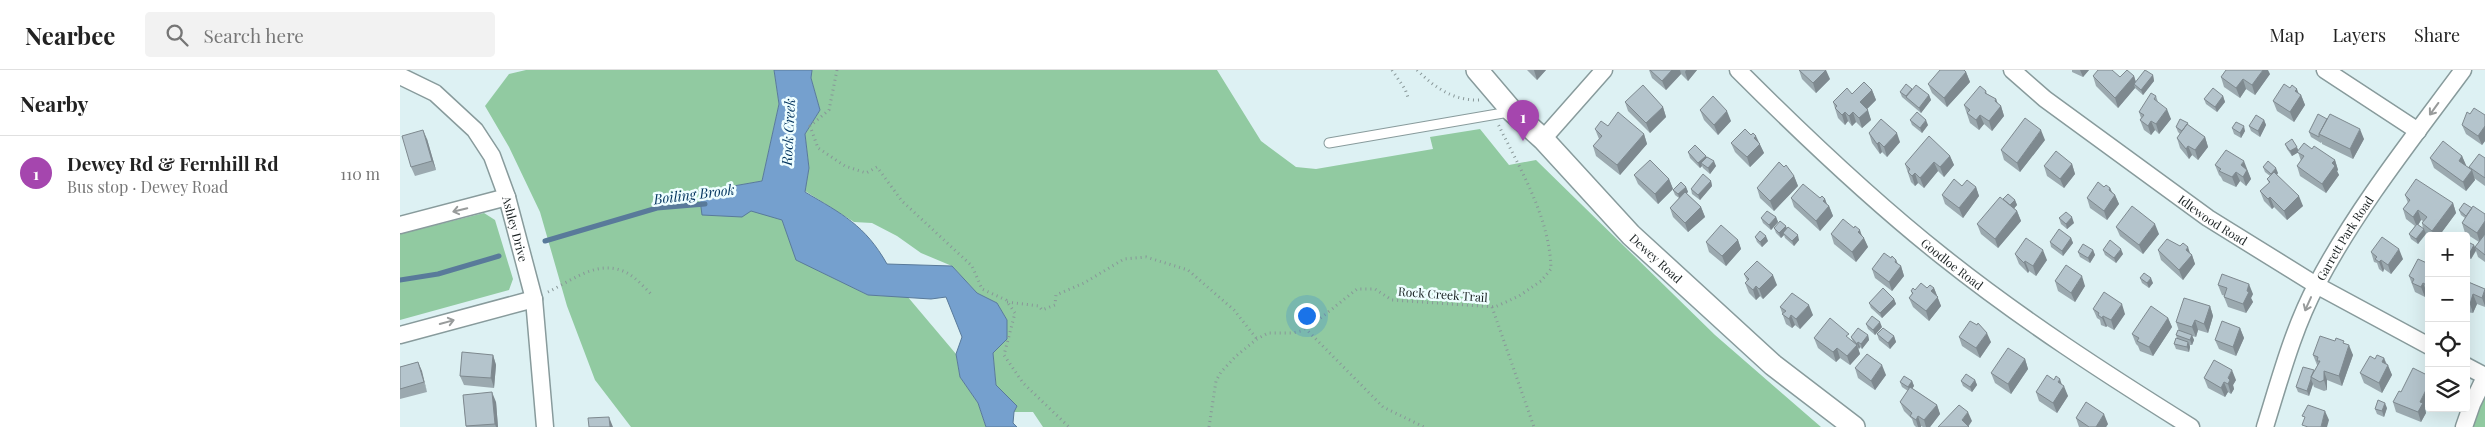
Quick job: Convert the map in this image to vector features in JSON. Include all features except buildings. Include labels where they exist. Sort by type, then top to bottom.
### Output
[{"type":"street","name":"Dewey Road","points":[[1477,70],[1505,117],[1543,139],[1631,235],[1773,365],[1854,427]]},
{"type":"street","points":[[1543,139],[1604,70]]},
{"type":"street","name":"Goodloe Road","points":[[1738,70],[1819,150],[1942,256],[2085,361],[2191,427]]},
{"type":"street","name":"Idlewood Road","points":[[2012,70],[2045,99],[2208,218],[2316,285],[2425,344]]},
{"type":"street","points":[[2324,70],[2418,131]]},
{"type":"street","name":"Garrett Park Road","points":[[2265,427],[2294,335],[2316,285],[2345,234],[2463,70]]},
{"type":"street","name":"Ashley Drive","points":[[400,76],[435,93],[475,130],[492,156],[507,197],[534,299],[545,427]]},
{"type":"street","points":[[400,225],[507,197]]},
{"type":"street","points":[[400,335],[534,299]]},
{"type":"street","points":[[2464,427],[2485,376],[2468,367]]},
{"type":"lane","points":[[1329,143],[1505,117]]},
{"type":"path","points":[[837,70],[829,110],[810,126],[818,148],[845,166],[866,173],[877,167],[902,201],[972,266],[982,288],[1007,302],[1039,306],[1042,310],[1055,305],[1056,295],[1084,283],[1124,259],[1146,257],[1188,270],[1234,310],[1257,339]]},
{"type":"path","points":[[1392,70],[1405,89],[1409,100]]},
{"type":"path","points":[[1417,70],[1449,95],[1465,100],[1480,100],[1484,104]]},
{"type":"path","name":"Rock Creek Trail","points":[[1209,427],[1213,395],[1221,372],[1257,339],[1268,333],[1292,333],[1305,328],[1357,289],[1375,289],[1392,300],[1492,307],[1519,296],[1540,281],[1551,269],[1550,253],[1537,206],[1505,117]]},
{"type":"path","points":[[534,299],[588,270],[606,267],[628,273],[652,295]]},
{"type":"path","points":[[1007,302],[1015,313],[1004,355],[1023,383],[1069,427]]},
{"type":"path","points":[[1492,307],[1534,427]]},
{"type":"path","points":[[1305,328],[1383,407],[1424,427]]},
{"type":"green space","points":[[526,70],[774,70],[779,104],[762,181],[699,192],[782,220],[797,260],[868,295],[907,296],[956,354],[960,377],[978,403],[986,427],[631,427],[595,380],[567,306],[540,212],[509,147],[485,106],[509,74]]},
{"type":"green space","points":[[812,70],[1217,70],[1261,141],[1296,167],[1316,169],[1433,149],[1430,137],[1480,129],[1509,165],[1536,160],[1715,335],[1821,427],[1043,427],[1033,412],[1014,412],[1016,406],[996,385],[993,353],[1007,338],[1007,320],[997,303],[977,293],[952,266],[921,253],[897,236],[872,223],[854,222],[805,191],[809,168],[805,134],[820,110],[811,78]]},
{"type":"green space","points":[[484,213],[495,220],[513,279],[509,290],[400,320],[400,234]]},
{"type":"green space","points":[[2485,377],[2485,427],[2464,427]]},
{"type":"water","name":"Rock Creek","points":[[774,70],[812,70],[811,78],[820,110],[805,134],[809,168],[805,192],[852,222],[870,239],[887,264],[952,266],[977,293],[997,303],[1007,320],[1007,339],[993,353],[996,385],[1017,406],[1014,412],[1013,423],[1017,427],[986,427],[978,403],[960,377],[956,354],[962,337],[946,297],[931,299],[868,295],[796,260],[782,220],[751,211],[742,217],[702,215],[699,192],[762,181],[779,104]]},
{"type":"waterway","name":"Boiling Brook","points":[[545,241],[657,208],[705,204]]},
{"type":"waterway","name":"Boiling Brook","points":[[400,280],[438,274],[499,256]]},
{"type":"place","name":"Dewey Rd & Fernhill Rd","points":[[1523,141]]}]
